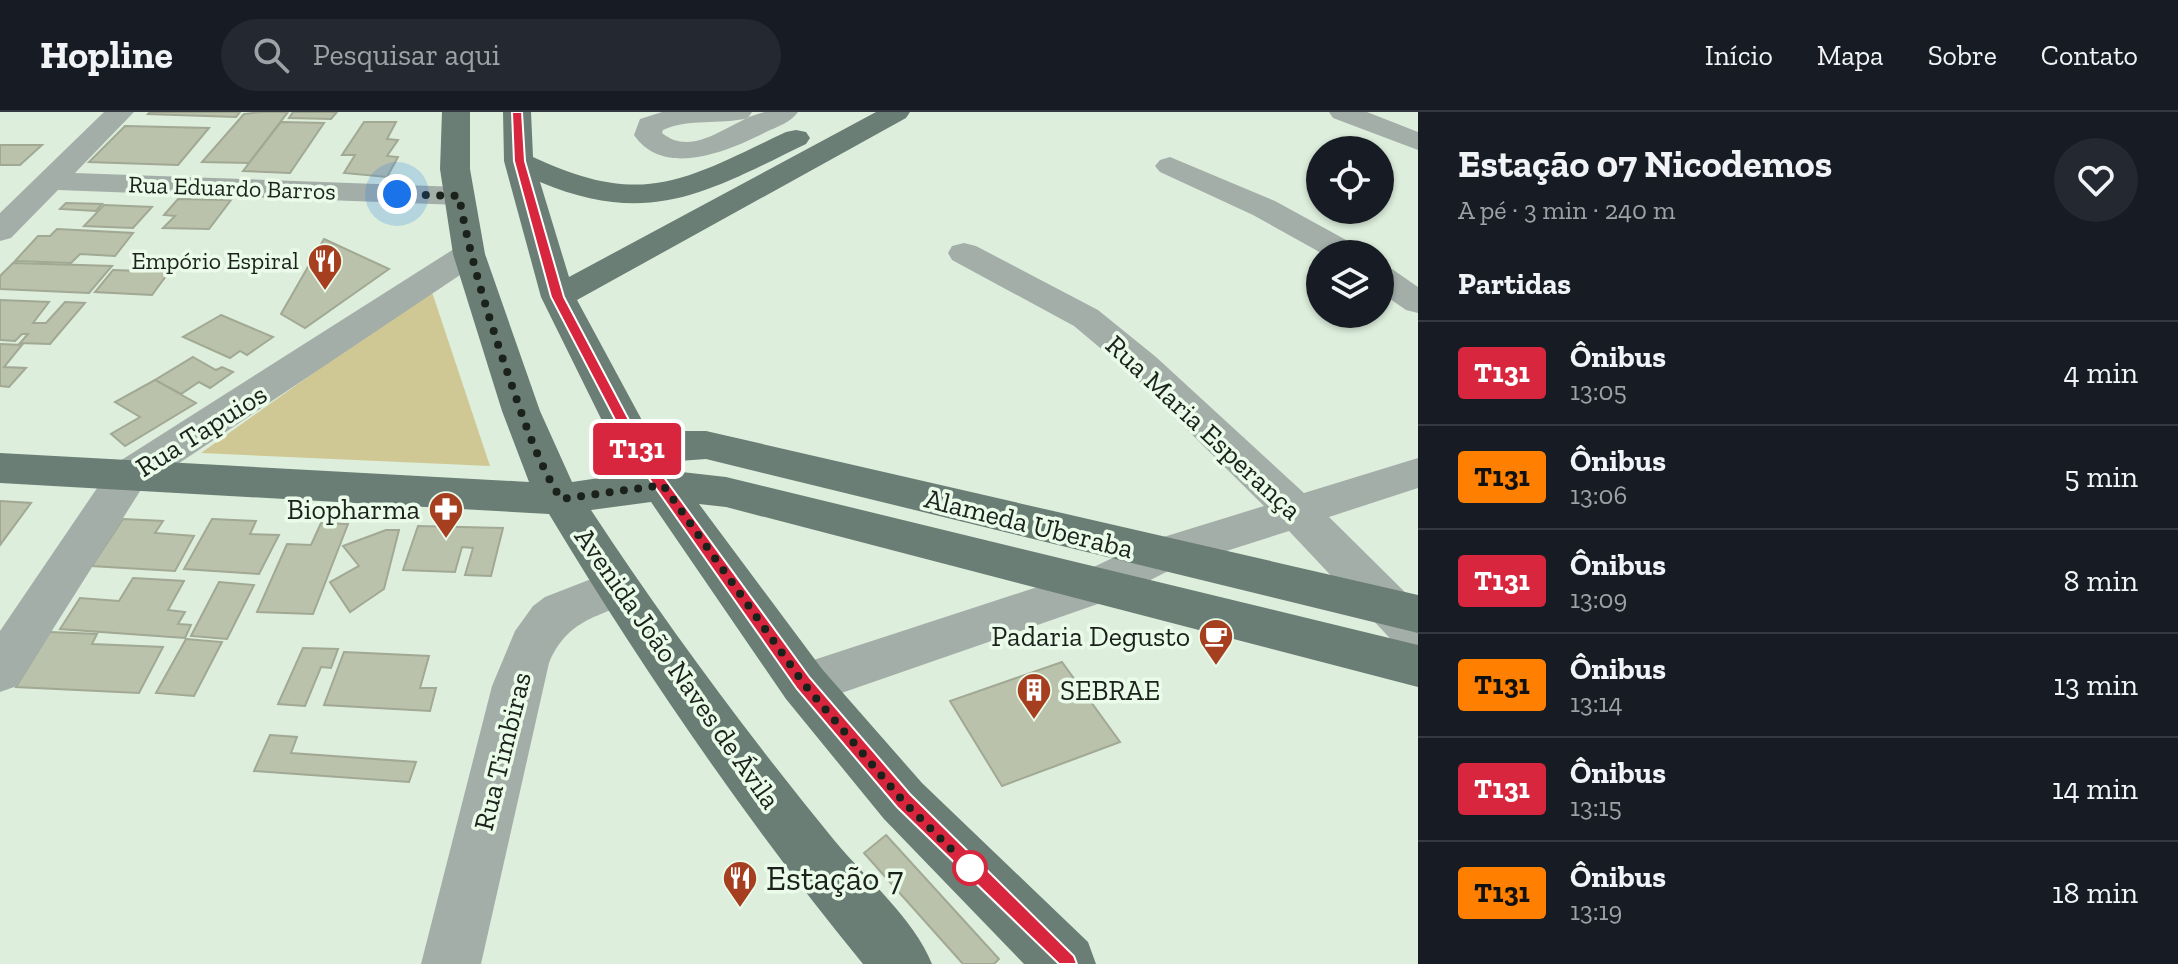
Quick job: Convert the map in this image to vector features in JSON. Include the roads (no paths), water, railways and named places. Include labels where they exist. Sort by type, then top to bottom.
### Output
[{"type":"main road","name":"Avenida João Naves de Ávila","points":[[456,112],[453,140],[469,254],[521,411],[555,490],[617,587],[814,860],[902,964]]},
{"type":"main road","points":[[517,112],[519,161],[558,297],[652,471],[804,684],[903,801],[1066,964]]},
{"type":"main road","points":[[519,161],[588,190],[626,195],[667,193],[705,180],[853,112]]},
{"type":"main road","points":[[558,297],[896,112]]},
{"type":"main road","name":"Alameda Uberaba","points":[[1408,619],[1267,576],[1160,555],[706,445],[670,445],[652,471],[1418,666]]},
{"type":"main road","points":[[0,468],[127,477],[555,490],[652,471]]},
{"type":"street","points":[[0,231],[120,112]]},
{"type":"street","points":[[738,112],[691,112],[665,116],[650,125],[648,135],[664,148],[702,148],[784,112]]},
{"type":"street","points":[[1343,112],[1418,142]]},
{"type":"street","points":[[1170,166],[1264,208],[1322,240]]},
{"type":"street","name":"Rua Eduardo Barros","points":[[53,181],[459,196]]},
{"type":"street","name":"Rua Maria Esperança","points":[[964,253],[1086,318],[1143,365],[1408,619]]},
{"type":"street","name":"Rua Tapuios","points":[[0,671],[127,477],[469,254]]},
{"type":"street","points":[[1394,286],[1418,303]]},
{"type":"street","points":[[804,684],[1099,585],[1160,555],[1418,473]]},
{"type":"street","name":"Rua Timbiras","points":[[451,964],[527,652],[537,632],[555,614],[575,601],[617,587]]},
{"type":"place","name":"Empório Espiral","points":[[325,292]]},
{"type":"place","name":"Biopharma","points":[[446,540]]},
{"type":"place","name":"Padaria Degusto","points":[[1216,667]]},
{"type":"place","name":"SEBRAE","points":[[1034,721]]},
{"type":"place","name":"Estação 7","points":[[740,909]]}]
